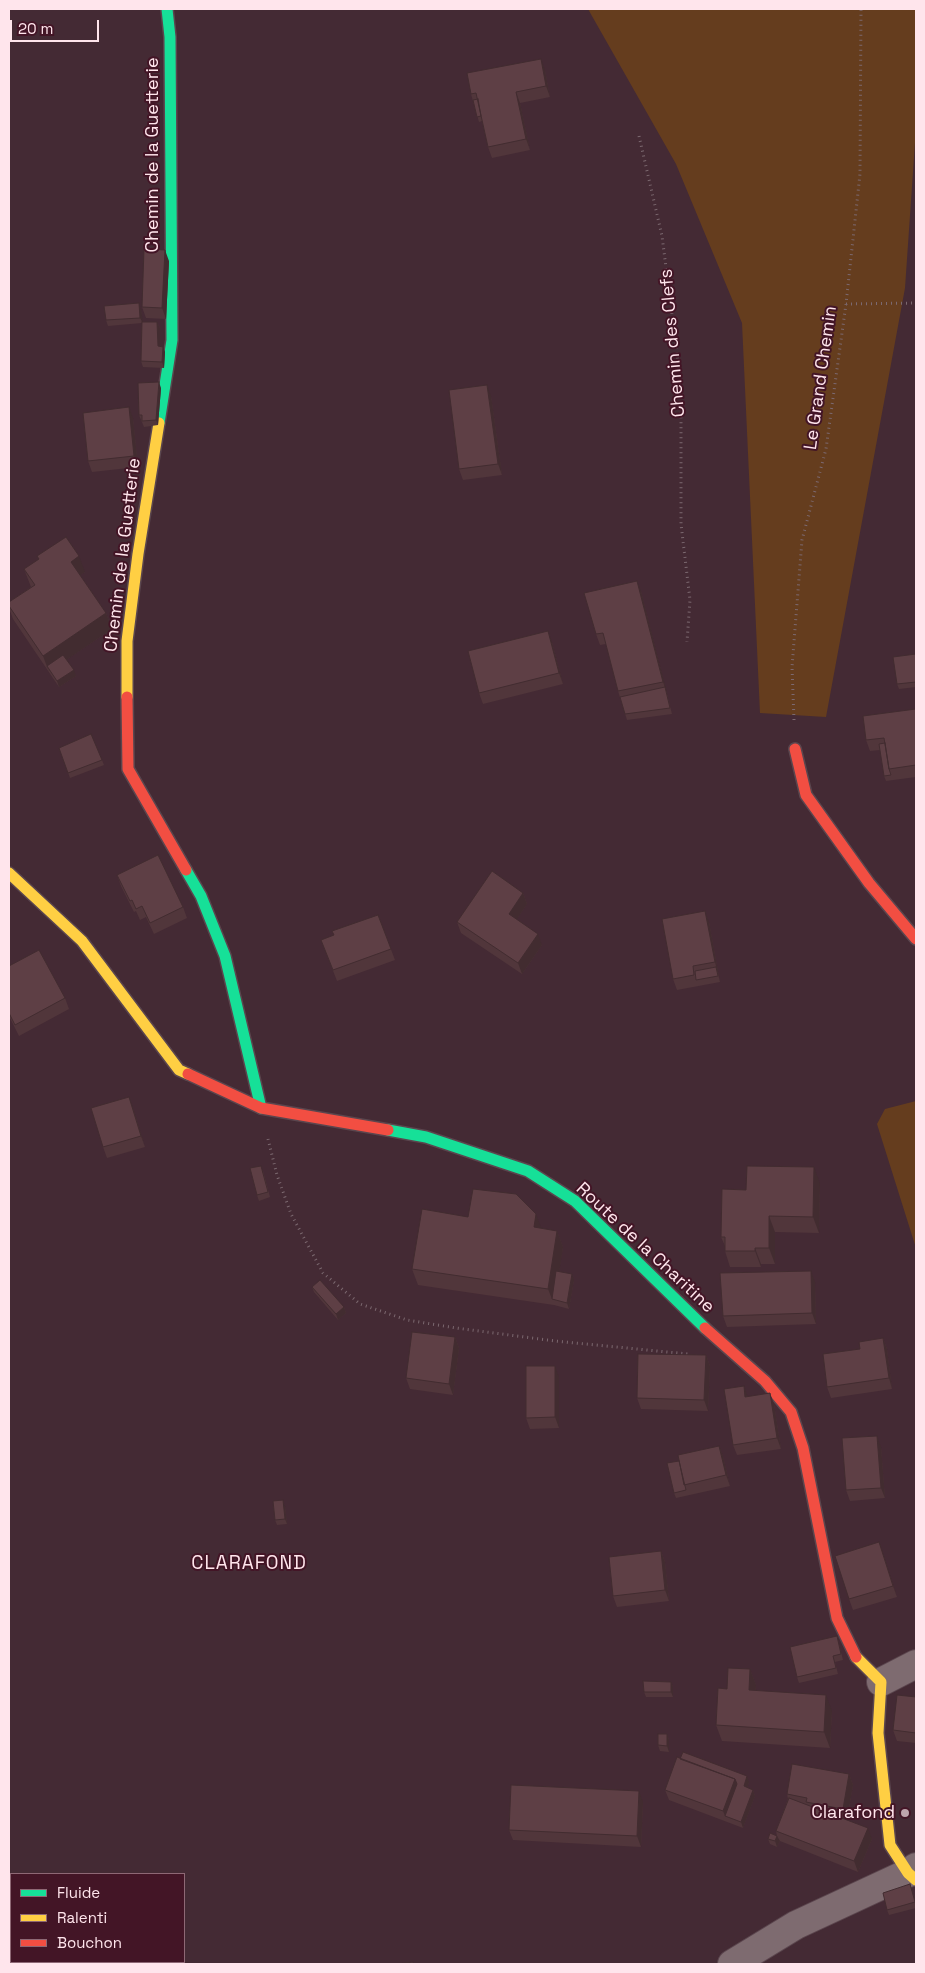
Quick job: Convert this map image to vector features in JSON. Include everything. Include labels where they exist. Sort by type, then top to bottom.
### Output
[{"type":"street","name":"Chemin de la Guetterie","points":[[167,9],[170,37],[172,340],[138,554],[127,641],[128,769],[201,896],[225,956],[261,1108]]},
{"type":"street","points":[[796,749],[806,795],[869,883],[916,939]]},
{"type":"street","name":"Route de la Charitine","points":[[9,873],[82,941],[179,1070],[261,1108],[426,1137],[528,1171],[575,1201],[731,1352],[765,1381],[791,1412],[803,1448],[837,1618],[854,1654],[881,1682]]},
{"type":"street","points":[[732,1964],[796,1925],[914,1873],[890,1845],[878,1733],[881,1682],[916,1664]]},
{"type":"path","name":"Le Grand Chemin","points":[[796,749],[792,667],[802,540],[826,449],[846,304],[860,174],[862,9]]},
{"type":"path","name":"Chemin des Clefs","points":[[639,136],[662,236],[681,385],[681,524],[690,600],[687,642]]},
{"type":"path","points":[[846,304],[916,303]]},
{"type":"path","points":[[261,1108],[277,1175],[291,1214],[323,1273],[360,1304],[407,1320],[555,1341],[691,1354],[731,1352]]},
{"type":"shaded area","points":[[588,9],[916,9],[916,128],[905,288],[826,717],[760,713],[742,323],[676,164]]},
{"type":"shaded area","points":[[916,1101],[916,1248],[877,1124],[885,1109]]},
{"type":"building","points":[[541,59],[546,86],[516,92],[526,139],[488,147],[476,93],[471,94],[467,73]]},
{"type":"building","points":[[478,99],[481,116],[477,117],[473,100]]},
{"type":"building","points":[[144,249],[165,250],[162,308],[142,307]]},
{"type":"building","points":[[139,303],[140,318],[106,320],[104,306]]},
{"type":"building","points":[[142,322],[157,322],[158,346],[163,347],[162,362],[141,361]]},
{"type":"building","points":[[159,382],[156,420],[142,421],[142,415],[139,415],[138,383]]},
{"type":"building","points":[[487,385],[498,464],[459,469],[449,390]]},
{"type":"building","points":[[129,407],[134,456],[88,461],[83,413]]},
{"type":"building","points":[[66,537],[79,556],[71,562],[106,613],[43,656],[9,606],[9,602],[35,585],[24,569],[39,559],[37,556]]},
{"type":"building","points":[[637,581],[663,682],[618,691],[603,633],[596,634],[584,593]]},
{"type":"building","points":[[548,631],[559,673],[479,693],[468,651]]},
{"type":"building","points":[[916,654],[916,682],[897,684],[893,657]]},
{"type":"building","points":[[63,655],[74,670],[57,681],[47,666]]},
{"type":"building","points":[[665,687],[670,708],[625,714],[620,697]]},
{"type":"building","points":[[916,709],[916,765],[889,769],[884,738],[866,740],[863,716]]},
{"type":"building","points":[[91,734],[102,760],[68,773],[59,748]]},
{"type":"building","points":[[885,743],[891,775],[884,776],[879,744]]},
{"type":"building","points":[[158,855],[183,907],[150,923],[142,906],[136,909],[132,900],[130,901],[117,875]]},
{"type":"building","points":[[492,871],[523,893],[509,914],[538,934],[518,963],[457,922]]},
{"type":"building","points":[[705,911],[715,962],[693,966],[694,975],[673,979],[662,919]]},
{"type":"building","points":[[378,915],[391,949],[333,970],[321,940],[334,935],[332,931]]},
{"type":"building","points":[[39,950],[65,998],[15,1025],[9,1013],[9,966]]},
{"type":"building","points":[[716,967],[718,976],[696,980],[695,971]]},
{"type":"building","points":[[129,1097],[141,1136],[103,1147],[91,1108]]},
{"type":"building","points":[[261,1166],[268,1192],[257,1195],[250,1168]]},
{"type":"building","points":[[747,1166],[814,1167],[813,1217],[769,1216],[769,1248],[755,1248],[755,1251],[725,1251],[725,1237],[721,1237],[722,1189],[746,1190]]},
{"type":"building","points":[[473,1189],[516,1194],[536,1214],[534,1227],[557,1231],[548,1289],[412,1269],[422,1209],[468,1217]]},
{"type":"building","points":[[556,1271],[572,1274],[567,1303],[552,1299]]},
{"type":"building","points":[[811,1271],[812,1313],[723,1316],[720,1273]]},
{"type":"building","points":[[320,1280],[344,1307],[336,1314],[312,1287]]},
{"type":"building","points":[[412,1332],[455,1337],[449,1384],[406,1378]]},
{"type":"building","points":[[883,1338],[889,1378],[827,1387],[823,1354],[860,1349],[859,1342]]},
{"type":"building","points":[[638,1354],[706,1355],[704,1400],[637,1398]]},
{"type":"building","points":[[526,1366],[555,1366],[555,1417],[526,1418]]},
{"type":"building","points":[[744,1386],[745,1397],[770,1393],[777,1438],[733,1445],[724,1389]]},
{"type":"building","points":[[877,1436],[881,1488],[846,1490],[842,1438]]},
{"type":"building","points":[[719,1446],[726,1475],[684,1485],[678,1455]]},
{"type":"building","points":[[679,1461],[686,1490],[674,1493],[667,1463]]},
{"type":"building","points":[[283,1500],[285,1519],[275,1520],[273,1501]]},
{"type":"building","points":[[879,1542],[893,1586],[849,1599],[835,1556]]},
{"type":"building","points":[[661,1551],[665,1590],[613,1596],[609,1557]]},
{"type":"building","points":[[837,1636],[841,1654],[833,1656],[836,1668],[797,1677],[790,1647]]},
{"type":"building","points":[[728,1668],[750,1669],[749,1690],[826,1695],[824,1732],[716,1725],[718,1688],[727,1689]]},
{"type":"building","points":[[643,1681],[671,1682],[671,1692],[644,1692]]},
{"type":"building","points":[[897,1695],[916,1697],[916,1733],[893,1730]]},
{"type":"building","points":[[658,1734],[667,1734],[667,1746],[658,1745]]},
{"type":"building","points":[[683,1752],[747,1776],[744,1786],[753,1790],[741,1822],[725,1816],[737,1784],[735,1779],[680,1759]]},
{"type":"building","points":[[677,1757],[735,1779],[723,1811],[665,1790]]},
{"type":"building","points":[[792,1764],[849,1774],[843,1809],[806,1802],[807,1798],[787,1794]]},
{"type":"building","points":[[511,1785],[639,1791],[637,1836],[509,1830]]},
{"type":"building","points":[[789,1798],[868,1828],[854,1861],[776,1831]]},
{"type":"building","points":[[770,1833],[777,1836],[775,1841],[768,1839]]},
{"type":"building","points":[[910,1884],[915,1902],[887,1910],[883,1893]]},
{"type":"traffic: fast","points":[[159,423],[172,340],[170,37],[167,9]]},
{"type":"traffic: fast","points":[[186,870],[201,896],[225,956],[261,1108]]},
{"type":"traffic: fast","points":[[388,1130],[426,1137],[528,1171],[575,1201],[705,1328]]},
{"type":"traffic: slow","points":[[127,697],[127,641],[138,554],[159,423]]},
{"type":"traffic: slow","points":[[9,873],[82,941],[179,1070],[188,1074]]},
{"type":"traffic: slow","points":[[856,1657],[881,1682],[878,1733],[890,1845],[908,1873],[916,1880]]},
{"type":"traffic: jam","points":[[127,697],[128,769],[186,870]]},
{"type":"traffic: jam","points":[[795,749],[806,795],[869,883],[916,939]]},
{"type":"traffic: jam","points":[[188,1074],[261,1108],[388,1130]]},
{"type":"traffic: jam","points":[[705,1328],[765,1381],[791,1412],[803,1448],[837,1618],[856,1657]]},
{"type":"place","name":"Clarafond","points":[[905,1813]]},
{"type":"district","name":"CLARAFOND","points":[[249,1564]]}]
